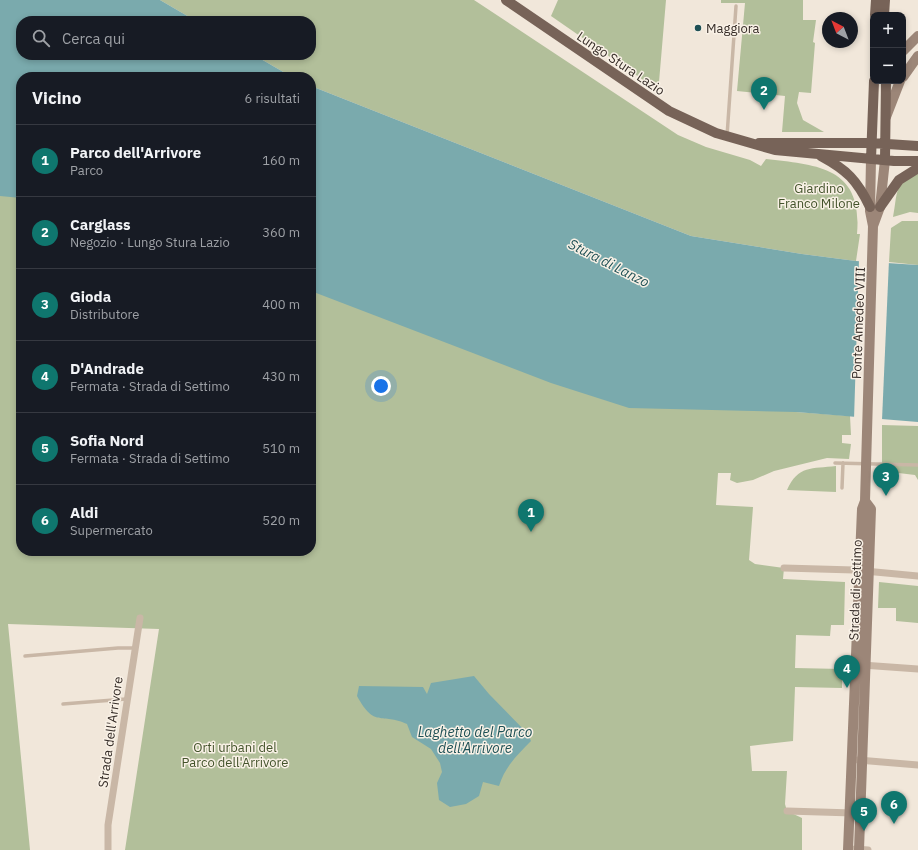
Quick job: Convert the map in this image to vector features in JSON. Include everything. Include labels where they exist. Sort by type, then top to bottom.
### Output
[{"type":"main road","name":"Lungo Stura Lazio","points":[[506,0],[668,111],[727,137],[775,150],[871,159],[918,161]]},
{"type":"main road","points":[[875,12],[876,0]]},
{"type":"main road","points":[[884,12],[885,0]]},
{"type":"main road","points":[[905,48],[918,36]]},
{"type":"main road","points":[[906,73],[918,56]]},
{"type":"main road","points":[[874,84],[871,159],[875,207]]},
{"type":"main road","points":[[875,207],[885,160],[886,84]]},
{"type":"main road","points":[[886,117],[899,84]]},
{"type":"main road","name":"Lungo Stura Lazio","points":[[753,144],[773,142],[872,142],[918,146]]},
{"type":"main road","points":[[815,154],[844,169],[875,207]]},
{"type":"main road","points":[[875,207],[899,180],[918,168]]},
{"type":"main road","name":"Ponte Amedeo VIII","points":[[868,420],[873,226],[875,207]]},
{"type":"main road","name":"Strada di Settimo","points":[[857,850],[855,813],[864,571],[862,509],[865,501],[868,420]]},
{"type":"street","points":[[784,568],[864,571],[918,576]]},
{"type":"street","name":"Strada dell'Arrivore","points":[[108,850],[108,825],[126,699],[140,618]]},
{"type":"street","points":[[861,665],[918,669]]},
{"type":"street","points":[[857,760],[918,765]]},
{"type":"street","points":[[787,811],[855,813]]},
{"type":"lane","points":[[727,137],[736,6]]},
{"type":"lane","points":[[835,463],[918,465]]},
{"type":"lane","points":[[842,488],[843,463]]},
{"type":"lane","points":[[25,656],[134,648]]},
{"type":"lane","points":[[63,704],[126,699]]},
{"type":"green space","name":"Giardino Franco Milone","points":[[160,0],[474,0],[678,135],[706,147],[750,160],[761,166],[766,159],[803,164],[819,168],[833,174],[845,182],[853,195],[857,212],[857,234],[860,234],[856,261],[691,236],[316,88],[316,72],[283,72],[263,60],[316,60],[316,16],[187,16]]},
{"type":"green space","points":[[558,0],[666,0],[659,82],[652,86],[551,16]]},
{"type":"green space","points":[[721,0],[803,0],[803,20],[816,20],[813,42],[815,43],[811,93],[799,92],[797,103],[803,120],[824,132],[782,132],[785,96],[737,91],[745,3],[721,3]]},
{"type":"green space","points":[[918,172],[918,213],[910,212],[893,217],[900,185]]},
{"type":"green space","name":"Orti urbani del Parco dell'Arrivore","points":[[16,180],[16,556],[316,556],[316,180],[796,412],[850,416],[851,435],[842,435],[842,443],[851,444],[849,459],[827,458],[774,471],[753,480],[737,483],[730,480],[731,473],[718,473],[716,505],[753,507],[749,560],[755,564],[784,568],[783,579],[845,582],[844,625],[831,625],[830,636],[796,635],[795,668],[842,669],[842,688],[795,687],[793,741],[750,746],[752,771],[787,771],[785,804],[787,811],[802,818],[802,850],[125,850],[159,629],[8,624],[30,850],[0,850],[0,182]]},
{"type":"green space","points":[[902,221],[918,221],[918,265],[889,262],[891,228]]},
{"type":"green space","points":[[882,425],[918,426],[918,480],[915,475],[882,471]]},
{"type":"green space","points":[[836,466],[836,492],[787,490],[791,482],[801,472],[813,468]]},
{"type":"green space","points":[[879,582],[918,586],[918,623],[896,621],[896,608],[878,608]]},
{"type":"water","points":[[0,0],[160,0],[187,16],[16,16],[16,60],[263,60],[283,72],[16,72],[16,198],[0,196]]},
{"type":"water","name":"Stura di Lanzo","points":[[316,88],[691,236],[856,261],[918,265],[918,422],[796,412],[629,408],[551,383],[316,293]]},
{"type":"water","name":"Laghetto del Parco dell'Arrivore","points":[[474,676],[489,694],[528,734],[531,741],[516,756],[508,767],[499,786],[483,782],[479,796],[466,804],[450,807],[439,800],[437,783],[442,772],[440,763],[431,749],[412,737],[407,724],[391,719],[379,718],[369,713],[357,696],[359,686],[423,687],[427,694],[431,683]]},
{"type":"pier","points":[[859,259],[889,260],[882,420],[854,419]]},
{"type":"place","name":"Maggiora","points":[[698,28]]},
{"type":"place","name":"Carglass","points":[[764,110]]},
{"type":"place","name":"Gioda","points":[[886,496]]},
{"type":"place","name":"Parco dell'Arrivore","points":[[531,532]]},
{"type":"place","name":"D'Andrade","points":[[847,688]]},
{"type":"place","name":"Aldi","points":[[894,824]]},
{"type":"place","name":"Sofia Nord","points":[[864,831]]}]
